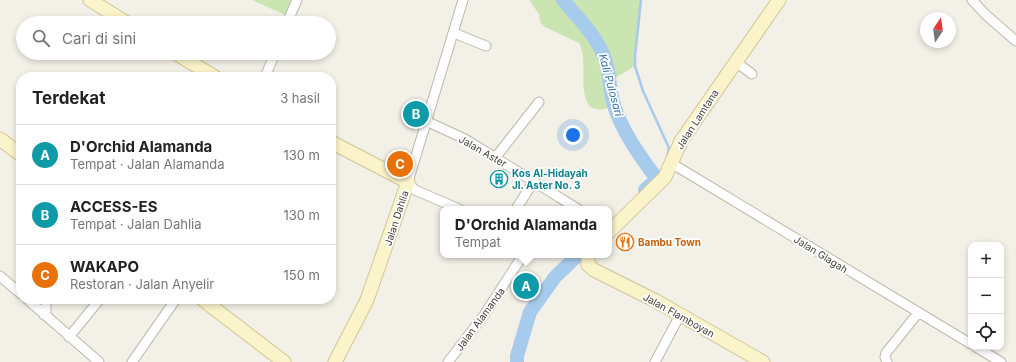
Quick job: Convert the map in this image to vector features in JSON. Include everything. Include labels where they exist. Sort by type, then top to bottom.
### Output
[{"type":"street","points":[[90,0],[116,16]]},
{"type":"street","points":[[291,16],[297,0]]},
{"type":"street","name":"Jalan Dahlia","points":[[335,362],[367,300],[408,182],[463,0]]},
{"type":"street","name":"Jalan Lamtana","points":[[612,229],[665,177],[681,141],[779,0]]},
{"type":"street","points":[[972,0],[986,15],[1016,41]]},
{"type":"street","points":[[454,33],[486,46]]},
{"type":"street","points":[[187,60],[207,72]]},
{"type":"street","points":[[267,72],[272,60]]},
{"type":"street","points":[[736,62],[752,74]]},
{"type":"street","points":[[495,158],[539,102]]},
{"type":"street","name":"Jalan Aster","points":[[426,121],[465,139],[573,206]]},
{"type":"street","points":[[0,139],[16,151]]},
{"type":"street","points":[[336,145],[408,182],[415,190],[452,206]]},
{"type":"street","name":"Jalan Glagah","points":[[671,164],[968,342]]},
{"type":"street","points":[[518,206],[534,181]]},
{"type":"street","name":"Jalan Alamanda","points":[[448,362],[484,315],[521,258]]},
{"type":"street","name":"Jalan Flamboyan","points":[[588,258],[588,264],[594,270],[680,315],[756,360]]},
{"type":"street","points":[[0,276],[16,290]]},
{"type":"street","points":[[32,304],[99,362]]},
{"type":"street","points":[[44,315],[46,311],[46,304]]},
{"type":"street","points":[[69,337],[96,304]]},
{"type":"street","points":[[132,362],[173,304]]},
{"type":"street","points":[[209,304],[284,362]]},
{"type":"street","points":[[886,362],[886,353],[918,313]]},
{"type":"street","points":[[654,362],[680,315]]},
{"type":"street","points":[[981,350],[1001,362]]},
{"type":"green space","points":[[252,0],[297,0],[290,16]]},
{"type":"green space","points":[[529,0],[641,0],[635,66],[610,81],[615,106],[600,110],[590,107],[584,92],[583,58],[579,43],[543,26],[540,21],[539,14]]},
{"type":"waterway","name":"Kali Pulosari","points":[[563,0],[585,26],[599,46],[607,66],[616,112],[637,151],[657,179],[645,190]]},
{"type":"waterway","points":[[641,0],[635,66],[643,91],[669,148],[667,159]]},
{"type":"waterway","name":"Kali Pulosari","points":[[517,362],[517,356],[530,312],[555,277],[575,258]]},
{"type":"place","name":"ACCESS-ES","points":[[416,114]]},
{"type":"place","name":"WAKAPO","points":[[400,164]]},
{"type":"place","name":"Kos Al-Hidayah Jl. Aster No. 3","points":[[499,179]]},
{"type":"place","name":"Bambu Town","points":[[625,242]]},
{"type":"place","name":"D'Orchid Alamanda","points":[[526,286]]}]
